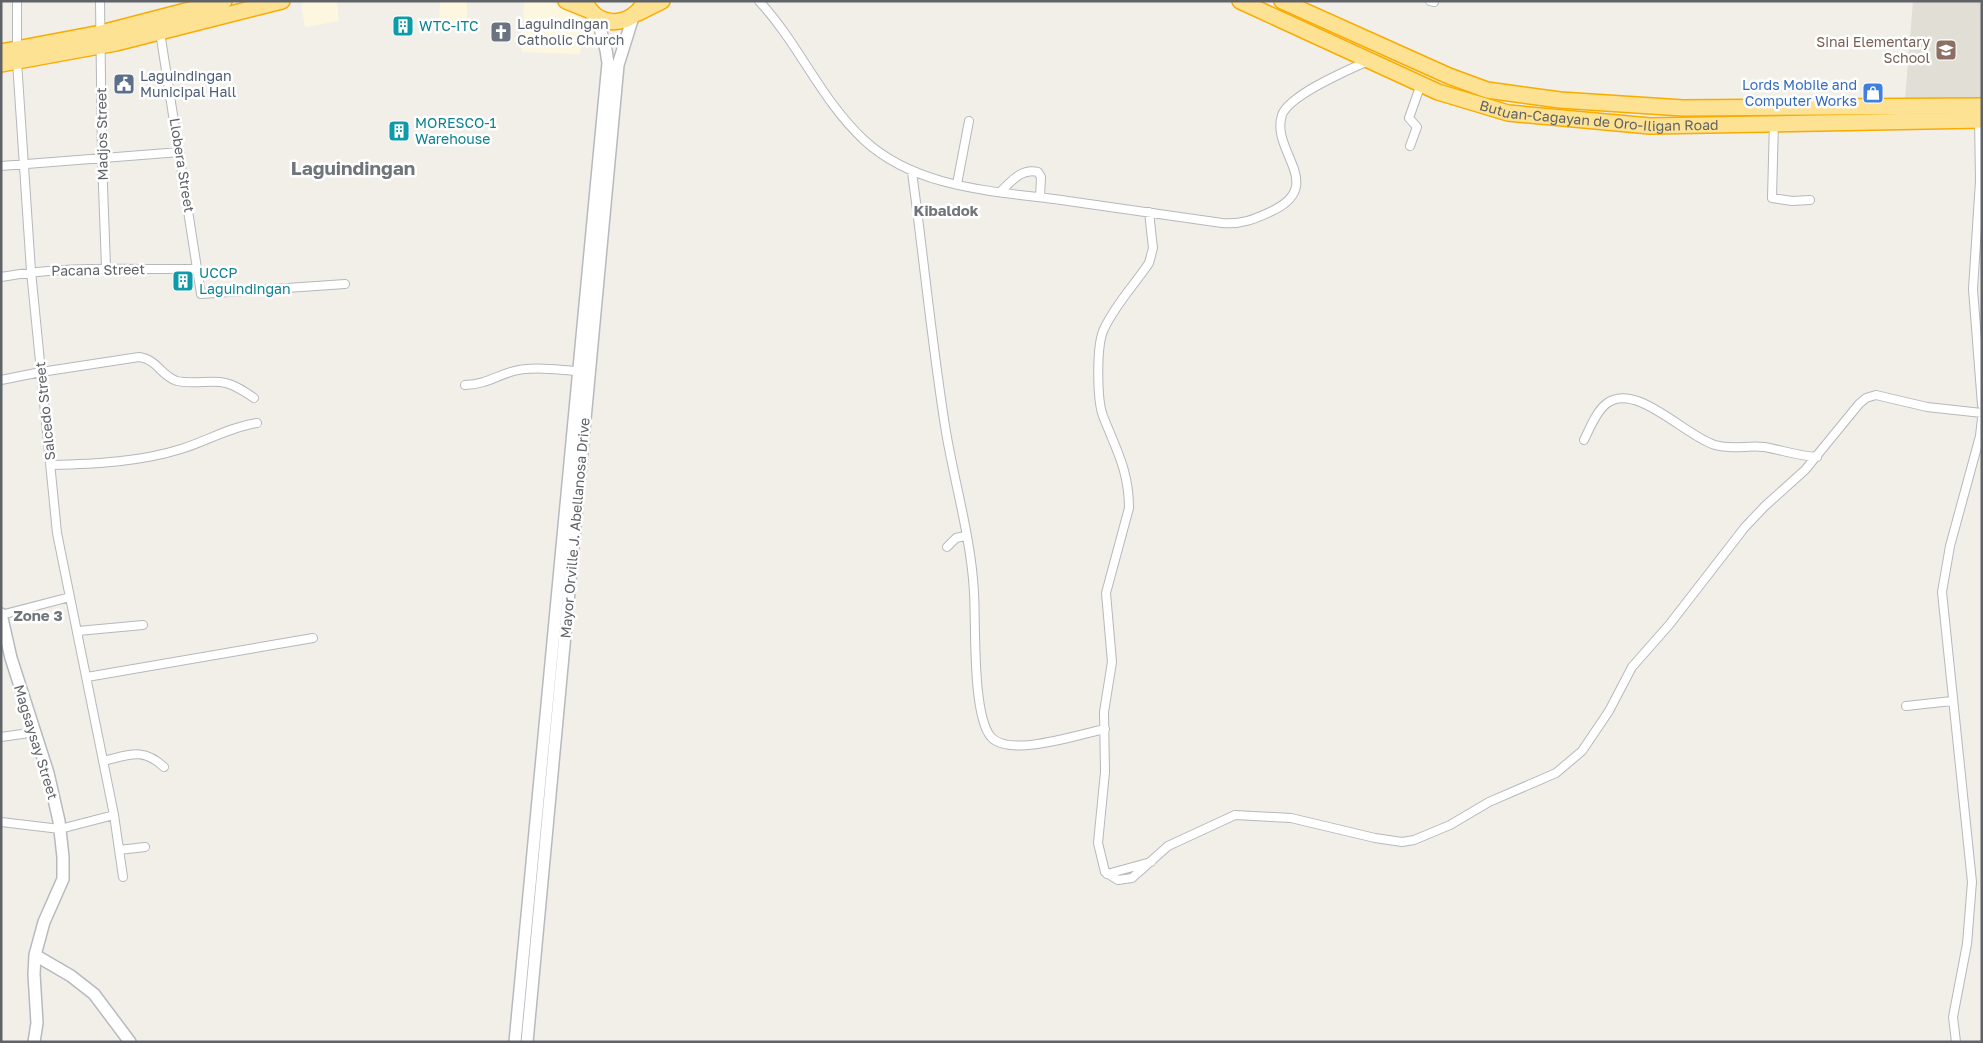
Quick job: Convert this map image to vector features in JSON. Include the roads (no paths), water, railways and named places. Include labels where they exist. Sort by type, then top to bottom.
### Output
[{"type":"highway","points":[[101,40],[224,1]]},
{"type":"highway","points":[[1,64],[17,56],[101,40],[160,32],[251,5],[282,1]]},
{"type":"highway","points":[[566,1],[619,22],[639,10],[662,1]]},
{"type":"highway","name":"Butuan-Cagayan de Oro-Iligan Road","points":[[1240,1],[1421,84],[1486,108],[1508,113],[1636,126],[1774,125],[1980,113]]},
{"type":"highway","name":"Butuan-Cagayan de Oro-Iligan Road","points":[[1282,1],[1449,76],[1487,90],[1560,100],[1638,106],[1775,107],[1980,113]]},
{"type":"highway","points":[[1,52],[17,56]]},
{"type":"highway","points":[[1486,108],[1487,90]]},
{"type":"main road","name":"Mayor Orville J. Abellanosa Drive","points":[[516,1042],[608,63],[606,50],[591,10]]},
{"type":"main road","name":"Mayor Orville J. Abellanosa Drive","points":[[527,1042],[618,64],[639,10]]},
{"type":"main road","name":"Magsaysay Street","points":[[1,614],[11,658],[36,732],[53,793],[60,829],[63,879],[44,922],[35,955],[37,1023],[34,1042]]},
{"type":"main road","points":[[35,955],[71,976],[94,994],[130,1042]]},
{"type":"street","name":"Salcedo Street","points":[[17,1],[17,56],[31,271],[57,533],[114,815],[123,877]]},
{"type":"street","name":"Madjos Street","points":[[100,1],[102,159],[106,267]]},
{"type":"street","points":[[759,1],[777,23],[850,126],[882,155],[912,172],[957,184],[1000,192],[1236,224],[1251,220],[1288,202],[1296,191],[1295,172],[1281,129],[1281,116],[1284,111],[1295,99],[1369,60]]},
{"type":"street","points":[[1430,1],[1434,2]]},
{"type":"street","name":"Llobera Street","points":[[160,32],[180,152],[199,292],[204,296],[345,284]]},
{"type":"street","points":[[1410,146],[1417,127],[1409,118],[1421,84]]},
{"type":"street","points":[[1775,107],[1772,198],[1792,201],[1810,200]]},
{"type":"street","points":[[1980,113],[1980,181],[1973,289],[1982,405]]},
{"type":"street","points":[[957,184],[969,121]]},
{"type":"street","points":[[1,166],[180,152]]},
{"type":"street","points":[[1000,192],[1023,171],[1031,170],[1038,172],[1041,177],[1040,197]]},
{"type":"street","points":[[912,172],[946,431],[966,536],[974,591],[980,715],[992,738],[1003,744],[1016,746],[1105,729]]},
{"type":"street","points":[[1149,212],[1152,256],[1104,329],[1099,366],[1101,408],[1122,457],[1129,497],[1129,508],[1106,593],[1106,614],[1112,654],[1104,712],[1105,772],[1098,843],[1107,874],[1118,880],[1126,880],[1138,874],[1168,846],[1235,816],[1291,818],[1375,838],[1402,842],[1414,840],[1450,825],[1484,805],[1556,773],[1582,751],[1609,711],[1635,662],[1669,625],[1745,527],[1817,457],[1854,409],[1870,396],[1889,396],[1926,407],[1982,414]]},
{"type":"street","name":"Pacana Street","points":[[1,277],[31,271],[106,267],[196,269]]},
{"type":"street","points":[[1,380],[41,372],[146,358],[177,381],[221,382],[230,384],[254,398]]},
{"type":"street","points":[[465,384],[487,382],[516,370],[578,371]]},
{"type":"street","points":[[1584,440],[1605,404],[1621,397],[1636,401],[1668,417],[1715,445],[1764,448],[1792,455],[1817,457]]},
{"type":"street","points":[[1956,1042],[1953,1017],[1967,944],[1972,894],[1966,809],[1952,701],[1942,592],[1950,546],[1980,436],[1982,418]]},
{"type":"street","points":[[51,466],[116,462],[156,455],[181,449],[234,428],[257,423]]},
{"type":"street","points":[[947,547],[956,538],[966,536]]},
{"type":"street","points":[[1,614],[70,597]]},
{"type":"street","points":[[78,631],[143,625]]},
{"type":"street","points":[[87,677],[312,638]]},
{"type":"street","points":[[1906,706],[1952,701]]},
{"type":"street","points":[[1,737],[36,732]]},
{"type":"street","points":[[103,761],[144,754],[153,756],[164,767]]},
{"type":"street","points":[[1,822],[60,829],[114,815]]},
{"type":"street","points":[[119,850],[145,848]]},
{"type":"street","points":[[1972,894],[1982,896]]},
{"type":"place","name":"WTC-ITC","points":[[403,26]]},
{"type":"place","name":"Laguindingan Catholic Church","points":[[501,32]]},
{"type":"place","name":"Sinai Elementary School","points":[[1946,50]]},
{"type":"place","name":"Laguindingan Municipal Hall","points":[[124,84]]},
{"type":"place","name":"Lords Mobile and Computer Works","points":[[1873,93]]},
{"type":"place","name":"MORESCO-1 Warehouse","points":[[399,131]]},
{"type":"place","name":"UCCP Laguindingan","points":[[183,281]]},
{"type":"district","name":"Laguindingan","points":[[353,168]]},
{"type":"district","name":"Kibaldok","points":[[946,211]]},
{"type":"district","name":"Zone 3","points":[[38,616]]}]
